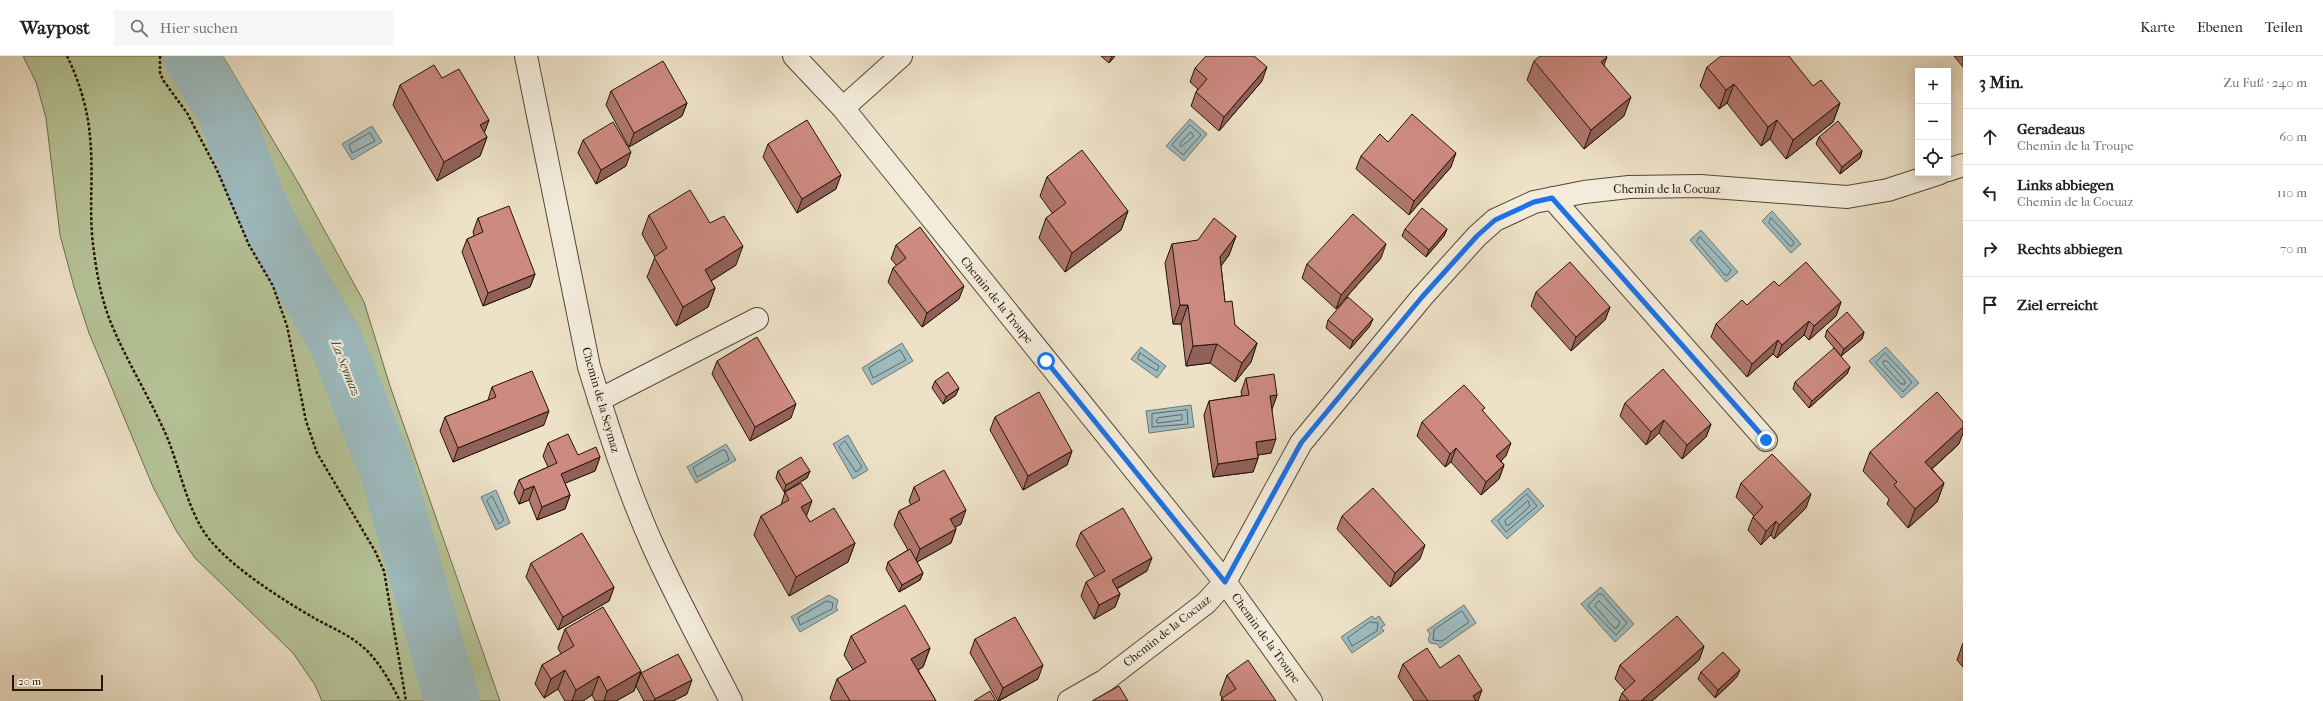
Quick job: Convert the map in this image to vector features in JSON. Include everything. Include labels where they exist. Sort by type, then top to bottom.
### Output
[{"type":"street","name":"Chemin de la Seymaz","points":[[526,56],[589,367],[599,400],[622,470],[653,546],[731,701]]},
{"type":"street","name":"Chemin de la Troupe","points":[[794,56],[843,108],[1225,582],[1311,701]]},
{"type":"street","points":[[843,108],[901,56]]},
{"type":"street","points":[[1951,169],[1963,165]]},
{"type":"street","name":"Chemin de la Cocuaz","points":[[1069,701],[1104,681],[1206,603],[1225,582],[1301,443],[1422,297],[1477,236],[1495,220],[1534,202],[1628,187],[1700,186],[1847,197],[1888,190],[1931,176]]},
{"type":"street","points":[[1552,198],[1766,440]]},
{"type":"street","points":[[599,400],[756,319]]},
{"type":"path","points":[[67,56],[84,103],[90,137],[90,207],[93,251],[100,289],[110,323],[166,434],[186,493],[201,527],[217,549],[260,583],[314,618],[346,634],[364,648],[376,663],[400,701]]},
{"type":"path","points":[[160,56],[160,72],[163,80],[190,118],[217,170],[249,245],[273,286],[287,326],[306,422],[317,454],[375,550],[384,571],[406,701]]},
{"type":"green space","points":[[23,56],[223,56],[299,184],[364,302],[390,386],[500,701],[322,701],[315,685],[293,653],[195,558],[177,532],[153,487],[89,333],[74,287],[60,235],[46,118],[36,82]]},
{"type":"water","points":[[1190,119],[1207,134],[1184,161],[1166,146]]},
{"type":"water","points":[[372,126],[382,142],[352,160],[342,144]]},
{"type":"water","points":[[1772,211],[1801,244],[1791,253],[1762,221]]},
{"type":"water","points":[[1701,230],[1738,272],[1726,282],[1690,240]]},
{"type":"water","points":[[902,343],[913,361],[872,385],[862,368]]},
{"type":"water","points":[[1141,347],[1166,366],[1157,378],[1131,359]]},
{"type":"water","points":[[1886,347],[1919,383],[1902,398],[1869,361]]},
{"type":"water","points":[[1191,405],[1194,427],[1149,433],[1146,411]]},
{"type":"water","points":[[848,435],[868,470],[853,479],[833,444]]},
{"type":"water","points":[[726,444],[736,460],[696,483],[687,467]]},
{"type":"water","points":[[1528,488],[1544,506],[1507,539],[1491,521]]},
{"type":"water","points":[[496,490],[510,523],[496,530],[481,497]]},
{"type":"water","points":[[1601,587],[1634,624],[1615,642],[1581,604]]},
{"type":"water","points":[[829,595],[838,600],[836,608],[838,610],[800,632],[791,617]]},
{"type":"water","points":[[1464,605],[1476,623],[1440,648],[1437,644],[1430,643],[1428,640],[1430,634],[1427,630]]},
{"type":"water","points":[[1372,616],[1375,619],[1379,616],[1385,625],[1381,627],[1384,631],[1352,653],[1341,637]]},
{"type":"building","points":[[1206,56],[1254,56],[1267,67],[1224,117],[1196,92],[1207,79],[1195,68]]},
{"type":"building","points":[[1540,56],[1606,56],[1607,57],[1601,62],[1631,97],[1591,130],[1534,61]]},
{"type":"building","points":[[1721,56],[1789,56],[1813,86],[1821,80],[1840,103],[1793,140],[1777,120],[1768,127],[1734,84],[1726,90],[1707,67]]},
{"type":"building","points":[[663,61],[687,103],[634,133],[611,91]]},
{"type":"building","points":[[434,65],[442,78],[459,69],[489,120],[480,125],[487,137],[444,162],[400,85]]},
{"type":"building","points":[[1412,114],[1456,153],[1414,201],[1361,156],[1380,134],[1388,142]]},
{"type":"building","points":[[807,120],[841,175],[802,199],[768,144]]},
{"type":"building","points":[[1838,121],[1862,151],[1842,167],[1819,137]]},
{"type":"building","points":[[613,122],[631,152],[601,170],[583,140]]},
{"type":"building","points":[[1082,150],[1128,211],[1072,253],[1046,218],[1066,203],[1047,177]]},
{"type":"building","points":[[690,190],[710,223],[724,216],[743,246],[705,270],[715,288],[683,307],[654,257],[667,248],[649,215]]},
{"type":"building","points":[[509,206],[535,274],[488,293],[467,239],[483,232],[478,218]]},
{"type":"building","points":[[1422,208],[1447,229],[1429,250],[1405,229]]},
{"type":"building","points":[[1353,214],[1386,244],[1341,295],[1307,264]]},
{"type":"building","points":[[1214,218],[1236,236],[1220,257],[1225,302],[1232,301],[1235,325],[1257,343],[1242,363],[1217,344],[1193,346],[1188,305],[1180,305],[1172,244],[1198,240]]},
{"type":"building","points":[[920,227],[964,286],[927,313],[893,268],[906,258],[896,245]]},
{"type":"building","points":[[1570,262],[1610,307],[1576,337],[1536,292]]},
{"type":"building","points":[[1806,262],[1841,302],[1814,326],[1809,321],[1782,345],[1778,340],[1752,364],[1716,324],[1742,300],[1747,305],[1774,281],[1779,286]]},
{"type":"building","points":[[1348,297],[1373,319],[1353,341],[1328,320]]},
{"type":"building","points":[[1847,312],[1864,332],[1844,349],[1827,330]]},
{"type":"building","points":[[757,337],[796,404],[755,427],[717,361]]},
{"type":"building","points":[[1834,348],[1850,367],[1812,401],[1795,382]]},
{"type":"building","points":[[1663,369],[1711,424],[1687,445],[1664,420],[1651,432],[1625,403]]},
{"type":"building","points":[[532,371],[549,411],[458,448],[445,417],[496,397],[492,387]]},
{"type":"building","points":[[948,372],[959,388],[946,397],[935,381]]},
{"type":"building","points":[[1274,374],[1277,395],[1270,396],[1276,439],[1256,442],[1258,458],[1218,464],[1209,401],[1249,395],[1246,378]]},
{"type":"building","points":[[1464,385],[1485,408],[1482,410],[1511,443],[1496,456],[1504,465],[1486,482],[1456,448],[1450,454],[1422,422]]},
{"type":"building","points":[[1039,392],[1072,451],[1028,476],[995,417]]},
{"type":"building","points":[[1937,392],[1963,422],[1963,427],[1925,462],[1944,483],[1915,509],[1894,485],[1897,482],[1870,452]]},
{"type":"building","points":[[568,434],[578,455],[596,447],[600,457],[561,474],[570,495],[542,507],[534,486],[524,490],[519,480],[557,463],[548,443]]},
{"type":"building","points":[[1772,454],[1811,494],[1779,525],[1776,521],[1766,531],[1753,517],[1763,507],[1741,483]]},
{"type":"building","points":[[801,457],[810,471],[786,485],[778,471]]},
{"type":"building","points":[[944,470],[966,510],[950,519],[956,529],[920,549],[899,511],[920,500],[914,487]]},
{"type":"building","points":[[801,483],[812,501],[801,507],[810,522],[834,508],[855,543],[796,577],[761,516],[789,500],[785,492]]},
{"type":"building","points":[[1373,488],[1425,545],[1395,573],[1342,516]]},
{"type":"building","points":[[1123,508],[1152,558],[1112,580],[1120,594],[1099,605],[1086,582],[1105,571],[1081,532]]},
{"type":"building","points":[[582,533],[614,587],[563,617],[531,563]]},
{"type":"building","points":[[910,549],[923,573],[902,585],[888,562]]},
{"type":"building","points":[[905,605],[930,648],[911,659],[936,701],[850,701],[837,679],[866,662],[851,636]]},
{"type":"building","points":[[603,607],[641,671],[607,691],[599,676],[576,690],[565,670],[551,679],[542,665],[574,646],[565,629]]},
{"type":"building","points":[[1677,616],[1704,646],[1641,701],[1629,701],[1622,693],[1635,681],[1620,665]]},
{"type":"building","points":[[1015,617],[1043,665],[1003,688],[975,639]]},
{"type":"building","points":[[1427,648],[1440,668],[1459,655],[1482,690],[1473,696],[1476,701],[1428,701],[1403,664]]},
{"type":"building","points":[[1723,652],[1740,670],[1718,690],[1701,672]]},
{"type":"building","points":[[678,654],[692,680],[655,699],[641,673]]},
{"type":"building","points":[[1248,660],[1276,701],[1224,701],[1222,698],[1236,689],[1227,675]]},
{"type":"building","points":[[1119,686],[1128,701],[1094,701],[1094,700]]},
{"type":"building","points":[[990,691],[996,701],[974,701]]},
{"type":"waterway","name":"La Seymaz","points":[[191,56],[226,115],[256,196],[280,245],[336,342],[388,474],[452,701]]},
{"type":"route","points":[[1046,361],[1225,582],[1301,443],[1422,297],[1477,236],[1495,220],[1534,202],[1552,198],[1766,440]]}]
